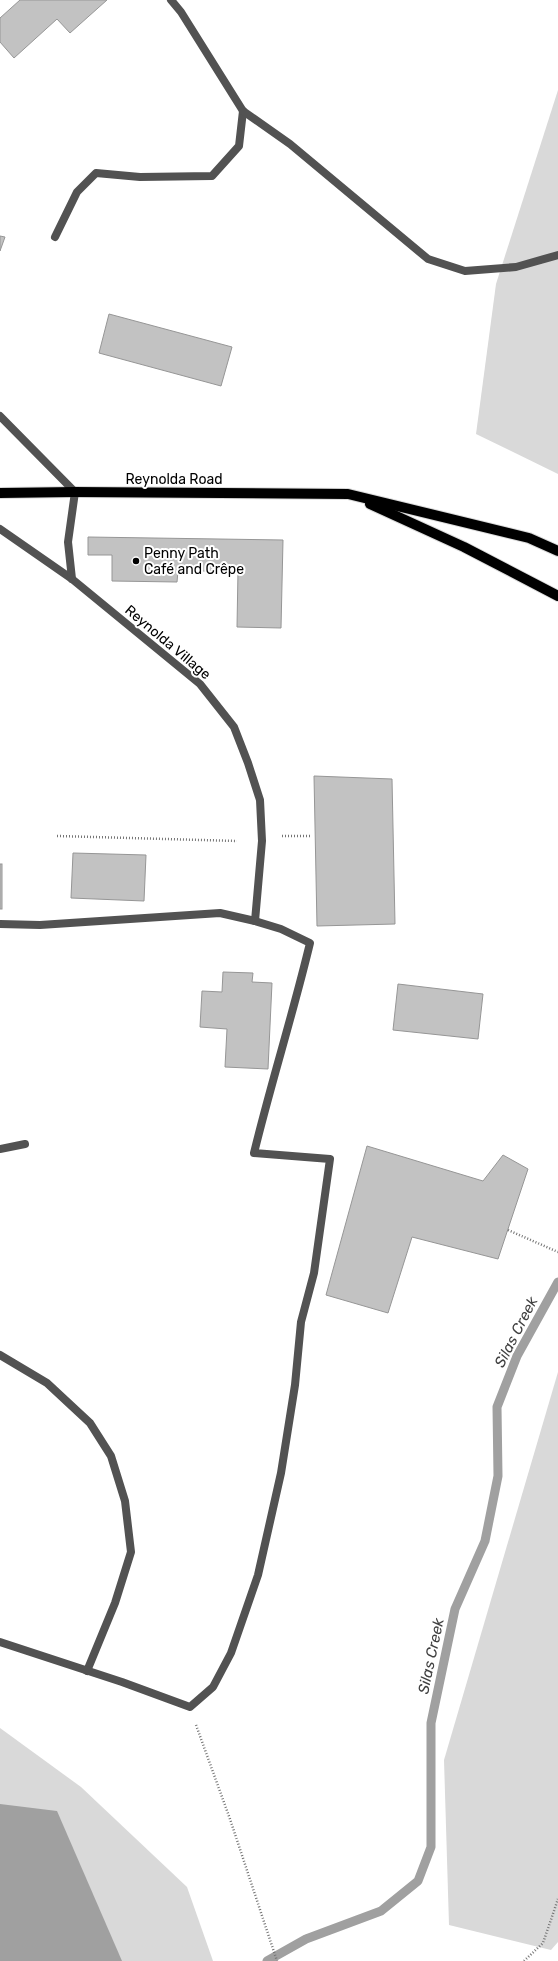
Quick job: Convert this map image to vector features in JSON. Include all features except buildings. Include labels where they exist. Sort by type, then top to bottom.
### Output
[{"type":"main road","name":"Reynolda Road","points":[[0,493],[75,492],[348,494],[529,538],[558,551]]},
{"type":"main road","name":"Reynolda Road","points":[[348,494],[464,547],[558,596]]},
{"type":"street","points":[[171,0],[181,12],[243,111],[290,144],[428,259],[465,271],[516,266],[558,255]]},
{"type":"street","points":[[54,237],[78,192],[96,173],[140,177],[212,176],[238,146],[243,111]]},
{"type":"street","points":[[0,416],[75,492],[68,542],[72,579]]},
{"type":"street","name":"Reynolda Village","points":[[0,529],[72,579],[200,684],[234,727],[260,800],[261,836],[255,921]]},
{"type":"street","points":[[0,924],[40,924],[220,913],[281,929],[310,943],[297,996],[271,1081],[254,1154],[330,1159],[314,1273],[301,1322],[296,1385],[281,1473],[258,1575],[231,1653],[212,1687],[190,1708],[0,1642]]},
{"type":"street","points":[[0,1149],[25,1144]]},
{"type":"street","points":[[0,1355],[47,1383],[90,1423],[112,1456],[125,1501],[131,1552],[115,1603],[87,1671]]},
{"type":"path","points":[[57,836],[237,841]]},
{"type":"path","points":[[261,836],[311,836]]},
{"type":"path","points":[[508,1230],[558,1252]]},
{"type":"path","points":[[190,1708],[230,1819],[278,1961]]},
{"type":"path","points":[[524,1961],[543,1943],[558,1899]]},
{"type":"shaded area","points":[[558,90],[558,474],[476,434],[496,284]]},
{"type":"shaded area","points":[[558,1372],[558,1942],[551,1950],[449,1925],[444,1760]]},
{"type":"shaded area","points":[[0,1728],[81,1787],[187,1887],[213,1961],[0,1961]]},
{"type":"shaded area","points":[[0,1804],[57,1811],[122,1961],[0,1961]]},
{"type":"waterway","name":"Silas Creek","points":[[267,1961],[306,1939],[381,1911],[418,1881],[431,1847],[431,1723],[455,1609],[485,1541],[498,1476],[497,1407],[517,1356],[558,1282]]},
{"type":"place","name":"Penny Path Café and Crêpe","points":[[136,561]]}]
